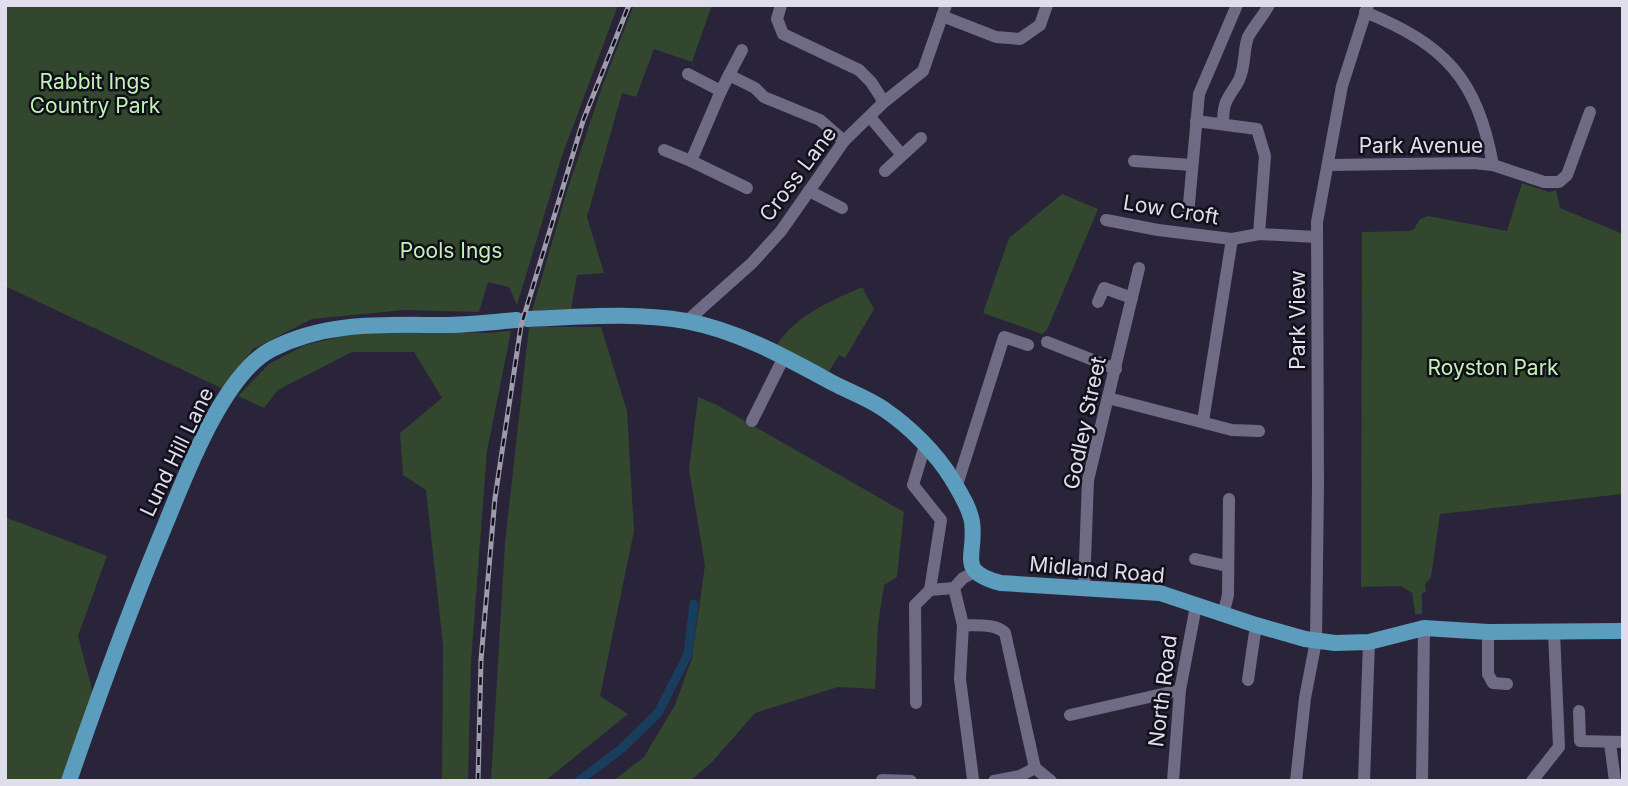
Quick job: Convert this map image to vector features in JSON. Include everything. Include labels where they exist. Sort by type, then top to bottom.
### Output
[{"type":"main road","name":"Lund Hill Lane","points":[[69,781],[114,650],[192,461],[230,388],[253,362],[270,349],[309,333],[337,327],[376,324],[445,325],[624,316],[687,321]]},
{"type":"main road","points":[[687,321],[740,337],[784,357],[885,410],[925,444],[956,488],[972,518],[971,553],[975,572]]},
{"type":"main road","name":"Midland Road","points":[[975,572],[1001,583],[1152,592],[1256,625],[1316,641],[1344,644],[1369,642],[1424,628],[1488,632],[1623,631]]},
{"type":"street","points":[[781,5],[777,19],[783,34],[859,70],[884,102]]},
{"type":"street","points":[[944,11],[996,37],[1020,38],[1040,24],[1047,5]]},
{"type":"street","points":[[1188,215],[1199,94],[1237,5]]},
{"type":"street","points":[[1223,124],[1227,95],[1239,80],[1246,61],[1247,40],[1269,5]]},
{"type":"street","points":[[1366,8],[1402,27],[1432,48],[1461,76],[1478,107],[1493,165]]},
{"type":"street","name":"Park View","points":[[1296,781],[1305,698],[1316,641],[1317,222],[1342,86],[1366,8]]},
{"type":"street","name":"Cross Lane","points":[[687,321],[752,263],[781,231],[844,141],[884,102],[923,71],[944,11]]},
{"type":"street","points":[[691,160],[742,50]]},
{"type":"street","points":[[688,74],[721,91]]},
{"type":"street","points":[[729,75],[755,88],[764,97],[820,120],[844,141]]},
{"type":"street","name":"Park Avenue","points":[[1328,165],[1493,165],[1544,182],[1559,182],[1567,175],[1590,112]]},
{"type":"street","points":[[870,117],[902,155]]},
{"type":"street","points":[[1196,121],[1256,130],[1265,156],[1259,234]]},
{"type":"street","points":[[884,171],[921,138]]},
{"type":"street","points":[[664,150],[691,160],[747,188]]},
{"type":"street","points":[[1134,161],[1192,165]]},
{"type":"street","points":[[809,191],[842,208]]},
{"type":"street","name":"Low Croft","points":[[1105,220],[1231,239],[1259,234],[1317,237]]},
{"type":"street","points":[[1203,421],[1231,239]]},
{"type":"street","name":"Godley Street","points":[[1084,588],[1088,480],[1139,268]]},
{"type":"street","points":[[1098,302],[1105,284],[1132,298]]},
{"type":"street","points":[[956,488],[1004,337],[1028,345]]},
{"type":"street","points":[[1047,342],[1116,369]]},
{"type":"street","points":[[752,421],[784,357]]},
{"type":"street","points":[[1108,398],[1232,430],[1259,431]]},
{"type":"street","points":[[916,703],[915,605],[930,590],[941,520],[914,485],[925,444]]},
{"type":"street","points":[[1223,615],[1228,595],[1229,499]]},
{"type":"street","points":[[1195,559],[1227,566]]},
{"type":"street","points":[[930,590],[954,588],[963,578],[975,572]]},
{"type":"street","points":[[954,588],[962,625],[960,679],[970,780]]},
{"type":"street","name":"North Road","points":[[1173,781],[1180,690],[1196,606]]},
{"type":"street","points":[[962,625],[994,627],[1005,634],[1035,768],[1051,781]]},
{"type":"street","points":[[1248,680],[1256,625]]},
{"type":"street","points":[[1422,781],[1424,628]]},
{"type":"street","points":[[1488,632],[1488,674],[1493,683],[1507,684]]},
{"type":"street","points":[[1532,781],[1559,747],[1554,632]]},
{"type":"street","points":[[1364,781],[1369,642]]},
{"type":"street","points":[[1070,715],[1180,690]]},
{"type":"street","points":[[1579,711],[1580,741],[1616,743],[1615,781]]},
{"type":"street","points":[[994,781],[1020,776],[1035,768]]},
{"type":"street","points":[[882,780],[911,781]]},
{"type":"green space","points":[[5,5],[618,5],[562,156],[517,305],[509,287],[488,282],[479,312],[404,310],[312,319],[253,349],[223,389],[5,286]]},
{"type":"green space","points":[[634,5],[712,5],[692,62],[654,49],[636,97],[622,93],[587,217],[604,273],[577,275],[571,309],[532,311],[567,191],[603,84]]},
{"type":"green space","name":"Royston Park","points":[[1522,183],[1549,192],[1556,190],[1560,208],[1623,234],[1623,494],[1440,514],[1431,577],[1425,584],[1426,592],[1422,593],[1422,614],[1415,614],[1412,593],[1401,586],[1361,587],[1362,232],[1409,231],[1414,229],[1420,219],[1428,216],[1507,231]]},
{"type":"green space","points":[[1062,194],[1098,209],[1047,330],[1042,334],[983,313],[1009,238]]},
{"type":"green space","points":[[862,287],[874,309],[845,358],[839,355],[825,378],[773,351],[790,328],[812,312]]},
{"type":"green space","points":[[529,327],[601,327],[627,411],[634,531],[600,696],[628,714],[545,781],[491,781],[505,543]]},
{"type":"green space","points":[[369,330],[489,333],[511,331],[487,451],[471,661],[468,781],[442,781],[443,645],[426,490],[403,475],[400,433],[442,398],[414,352],[352,352],[278,390],[264,408],[238,396],[269,364],[305,345]]},
{"type":"green space","points":[[698,397],[717,405],[904,512],[897,577],[884,585],[878,625],[875,689],[838,687],[755,713],[712,762],[690,781],[613,781],[644,757],[675,705],[692,658],[705,565],[689,470]]},
{"type":"green space","points":[[5,517],[107,556],[78,636],[93,693],[62,781],[5,781]]},
{"type":"waterway","points":[[579,781],[621,749],[658,713],[688,654],[694,604]]},
{"type":"railway","points":[[478,781],[481,660],[495,498],[521,326],[583,121],[629,5]]},
{"type":"park label","name":"Rabbit Ings Country Park","points":[[95,94]]},
{"type":"park label","name":"Pools Ings","points":[[451,251]]}]
